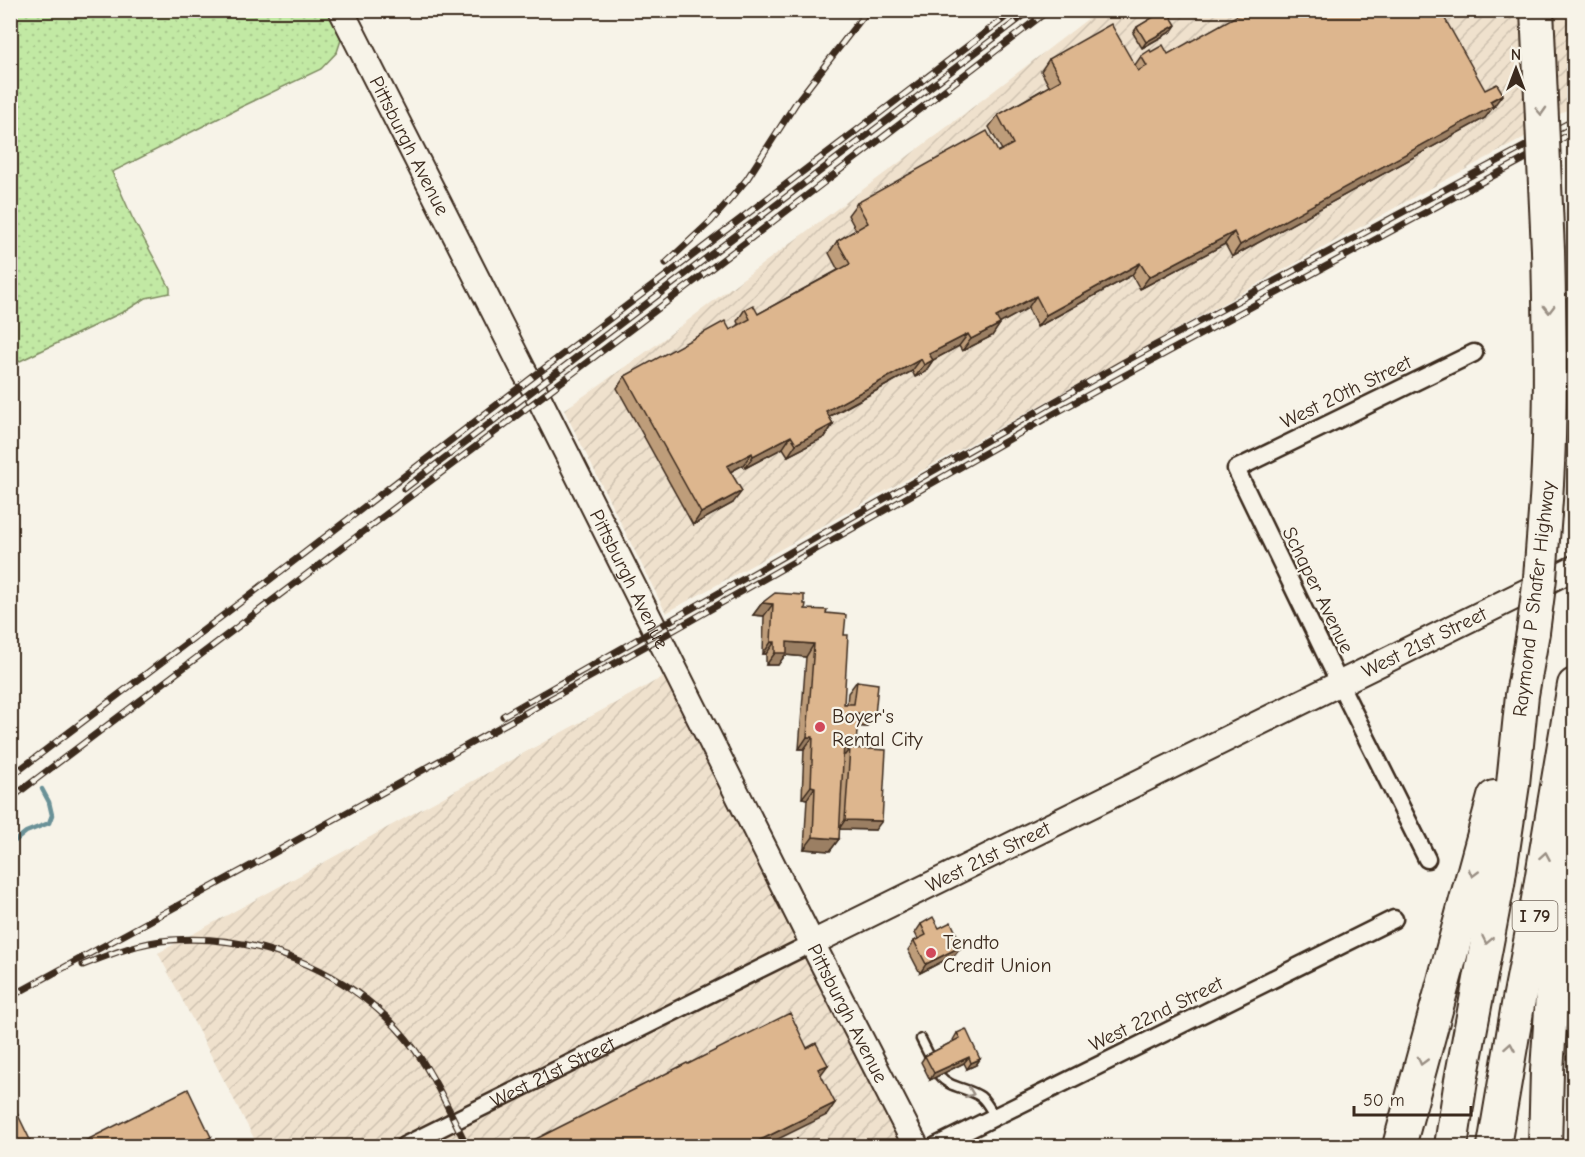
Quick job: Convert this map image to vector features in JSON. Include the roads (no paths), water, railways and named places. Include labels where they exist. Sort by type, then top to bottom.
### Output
[{"type":"highway","name":"Raymond P Shafer Highway","points":[[1451,1146],[1461,1080],[1500,873],[1513,784],[1522,695],[1540,578],[1545,513],[1549,460],[1550,367],[1548,250],[1537,10]]},
{"type":"highway","name":"I 79","points":[[1494,1146],[1575,685]]},
{"type":"highway","points":[[1399,1146],[1522,695]]},
{"type":"highway","points":[[1545,1146],[1547,1071],[1556,934],[1575,812]]},
{"type":"street","name":"Pittsburgh Avenue","points":[[341,10],[916,1146]]},
{"type":"street","name":"West 20th Street","points":[[1236,469],[1474,353]]},
{"type":"street","name":"Schaper Avenue","points":[[1236,469],[1426,859]]},
{"type":"street","name":"West 21st Street","points":[[404,1146],[1575,568]]},
{"type":"street","name":"West 22nd Street","points":[[936,1146],[1394,920]]},
{"type":"lane","points":[[921,1039],[930,1058]]},
{"type":"lane","points":[[939,1076],[954,1087],[982,1098],[994,1117]]},
{"type":"waterway","points":[[10,845],[26,832],[49,823],[52,815],[49,802],[42,789]]},
{"type":"railway","points":[[666,263],[711,221],[747,179],[796,103],[868,10]]},
{"type":"railway","points":[[10,777],[1015,10]]},
{"type":"railway","points":[[404,489],[1031,10]]},
{"type":"railway","points":[[10,799],[1049,10]]},
{"type":"railway","points":[[503,716],[1124,362],[1574,120]]},
{"type":"railway","points":[[10,997],[660,638],[1057,412],[1574,132]]},
{"type":"railway","points":[[83,965],[126,949],[171,940],[206,940],[240,944],[274,952],[307,964],[338,980],[367,1000],[392,1023],[423,1061],[467,1146]]},
{"type":"place","name":"Boyer's Rental City","points":[[820,727]]},
{"type":"place","name":"Tendto Credit Union","points":[[931,953]]}]
